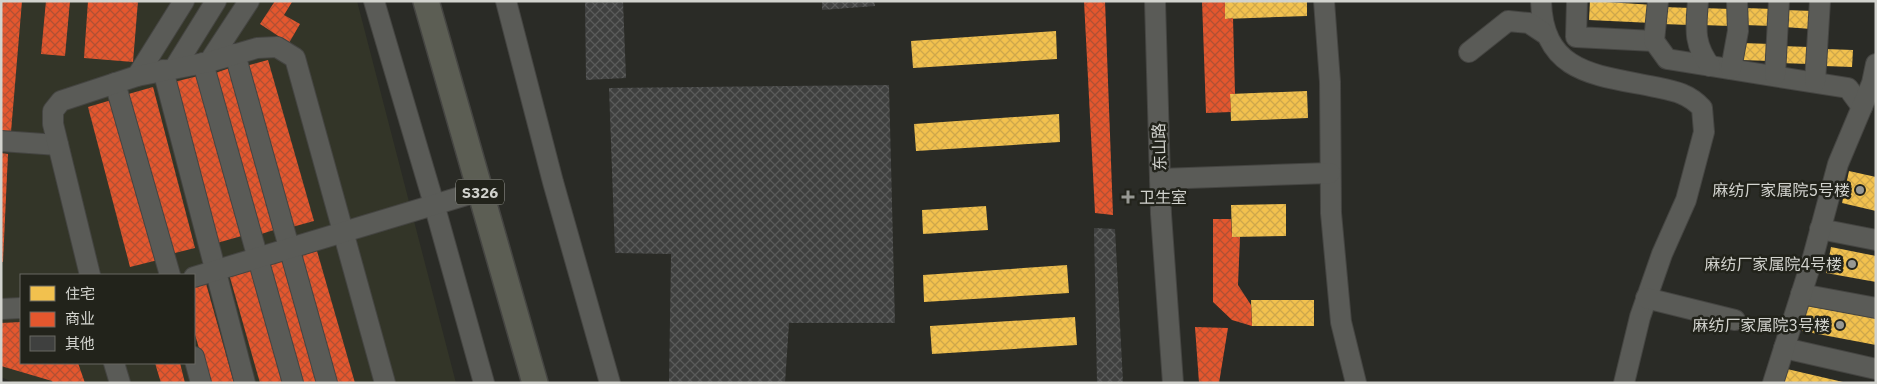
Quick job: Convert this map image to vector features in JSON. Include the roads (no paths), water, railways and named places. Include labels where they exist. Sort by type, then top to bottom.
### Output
[{"type":"main road","name":"S326","points":[[426,1],[535,383]]},
{"type":"main road","name":"S326","points":[[442,1],[552,383]]},
{"type":"street","points":[[137,76],[184,1]]},
{"type":"street","points":[[216,1],[169,69],[216,270],[246,383]]},
{"type":"street","points":[[206,62],[249,1]]},
{"type":"street","points":[[374,1],[484,383]]},
{"type":"street","points":[[506,1],[553,182],[610,383]]},
{"type":"street","name":"东山路","points":[[1155,1],[1160,179],[1173,383]]},
{"type":"street","points":[[1324,1],[1330,82],[1331,213],[1341,322],[1356,383]]},
{"type":"street","points":[[1540,1],[1544,33],[1550,45],[1579,70],[1684,93],[1702,108],[1704,132],[1686,200],[1662,254],[1646,298],[1624,383]]},
{"type":"street","points":[[1577,1],[1576,37],[1654,41]]},
{"type":"street","points":[[1658,1],[1654,41],[1667,59],[1848,88],[1862,108]]},
{"type":"street","points":[[1698,1],[1696,39],[1699,52],[1710,66]]},
{"type":"street","points":[[1731,69],[1738,32],[1737,1]]},
{"type":"street","points":[[1775,75],[1779,1]]},
{"type":"street","points":[[1815,82],[1820,1]]},
{"type":"street","points":[[235,22],[247,51],[290,248],[327,383]]},
{"type":"street","points":[[1469,52],[1508,22],[1529,23],[1544,33]]},
{"type":"street","points":[[90,274],[52,124],[54,111],[61,101],[137,76],[206,62],[247,51],[277,47],[295,58],[385,383]]},
{"type":"street","points":[[206,62],[293,383]]},
{"type":"street","points":[[1774,383],[1838,164],[1872,83],[1876,64]]},
{"type":"street","points":[[115,83],[170,274]]},
{"type":"street","points":[[1,141],[58,145]]},
{"type":"street","points":[[1160,179],[1330,172]]},
{"type":"street","points":[[195,277],[480,191]]},
{"type":"street","points":[[1820,230],[1876,240]]},
{"type":"street","points":[[1801,294],[1876,308]]},
{"type":"street","points":[[1646,298],[1735,320]]},
{"type":"street","points":[[1,309],[20,308]]},
{"type":"street","points":[[1784,348],[1876,369]]},
{"type":"street","points":[[195,360],[202,383]]},
{"type":"street","points":[[114,364],[120,383]]},
{"type":"place","name":"麻纺厂家属院5号楼","points":[[1860,190]]},
{"type":"place","name":"卫生室","points":[[1128,197]]},
{"type":"place","name":"麻纺厂家属院4号楼","points":[[1852,264]]},
{"type":"place","name":"麻纺厂家属院3号楼","points":[[1840,325]]}]
